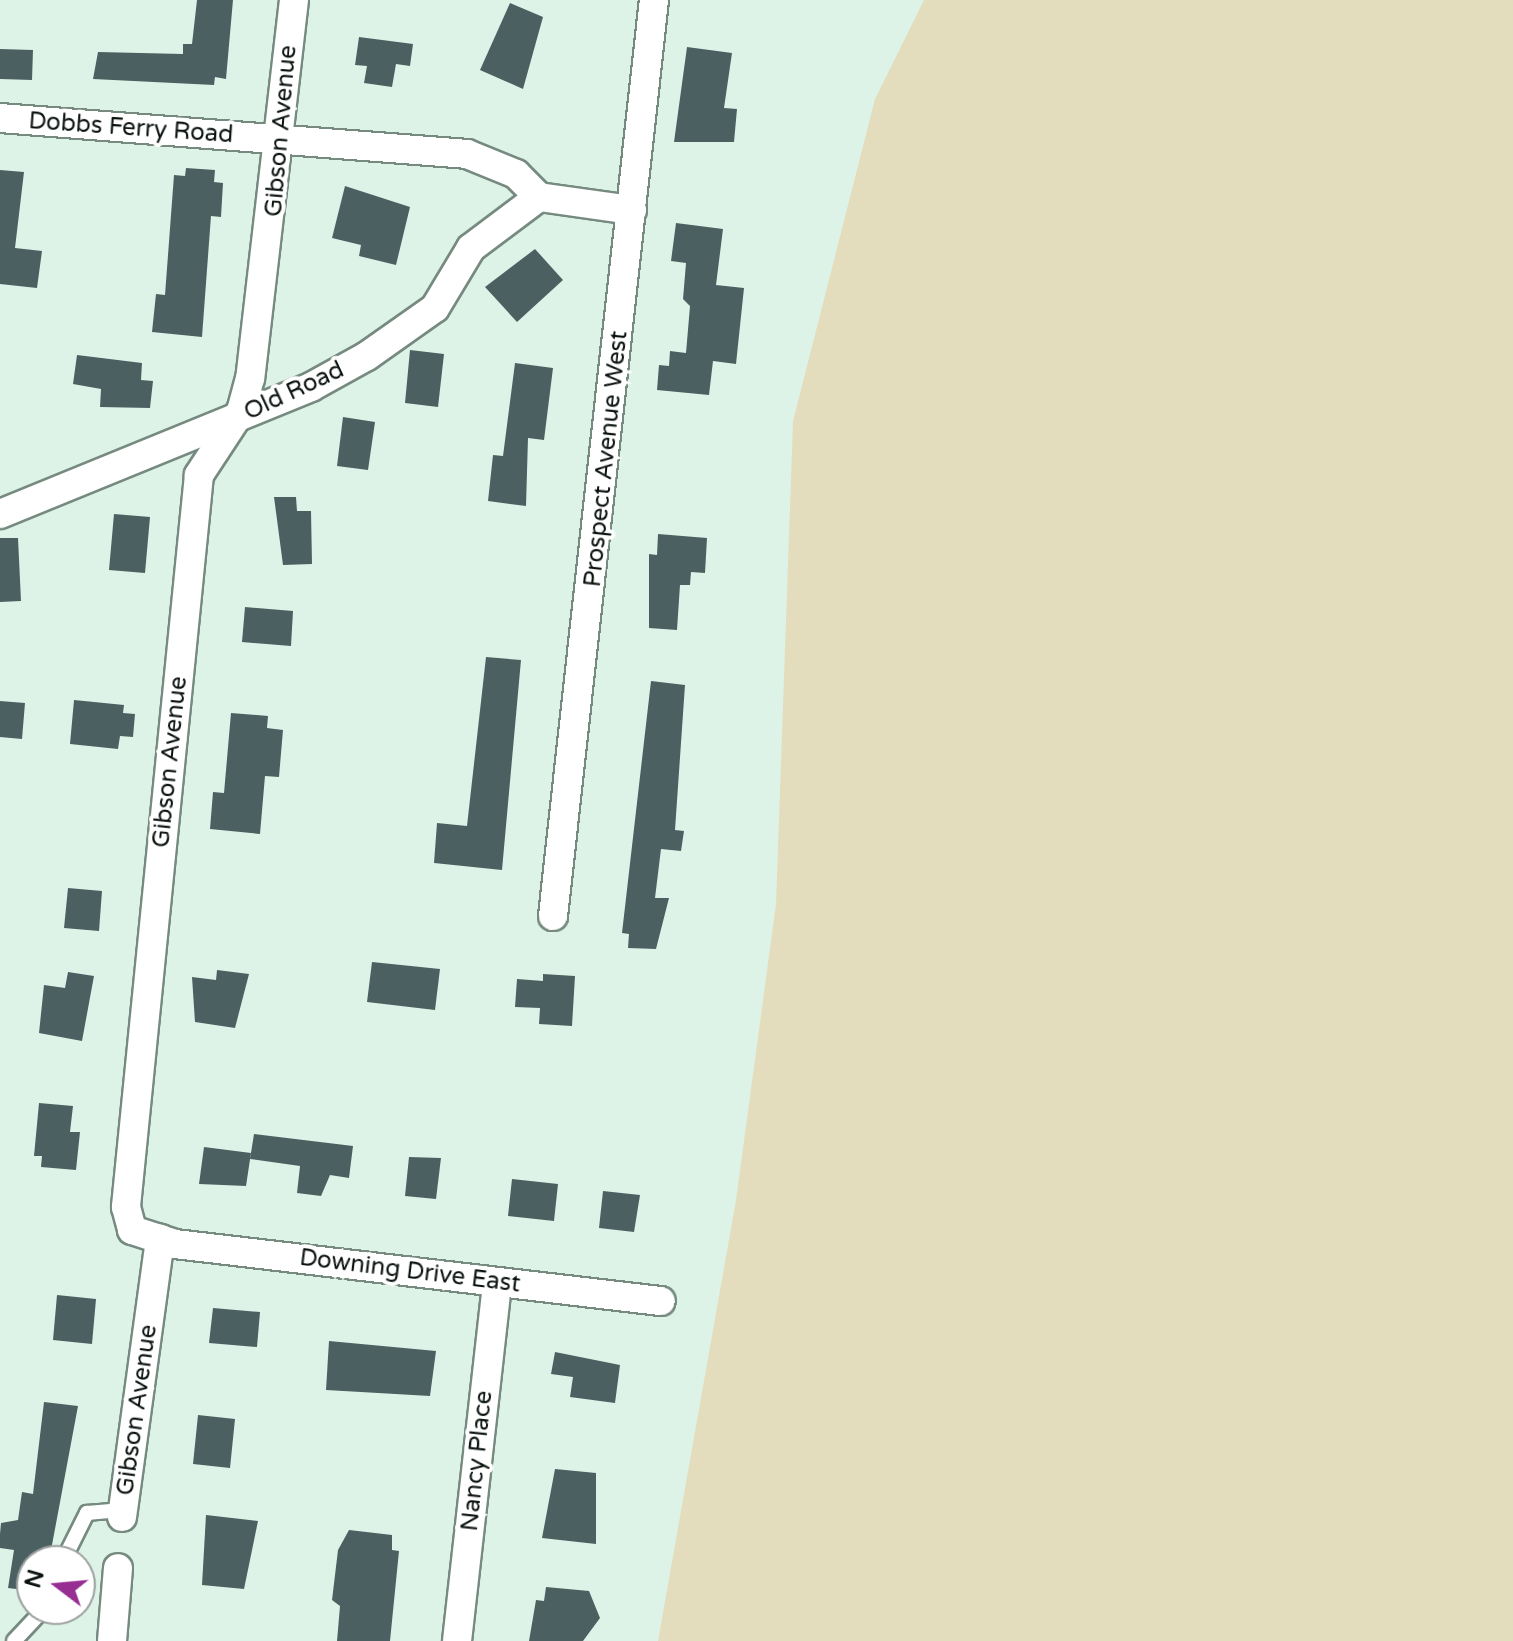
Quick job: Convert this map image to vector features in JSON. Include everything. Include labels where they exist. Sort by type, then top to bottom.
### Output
[{"type":"street","name":"Gibson Avenue","points":[[123,1513],[160,1239],[132,1230],[126,1207],[199,475],[235,419],[250,378],[269,263],[294,0]]},
{"type":"street","name":"Prospect Avenue West","points":[[553,916],[654,0]]},
{"type":"street","name":"Dobbs Ferry Road","points":[[0,118],[467,154],[516,174],[539,197]]},
{"type":"street","points":[[539,197],[632,210]]},
{"type":"street","name":"Old Road","points":[[0,514],[235,419],[367,356],[435,308],[471,248],[539,197]]},
{"type":"street","name":"Downing Drive East","points":[[160,1239],[661,1301]]},
{"type":"street","name":"Nancy Place","points":[[457,1641],[497,1282]]},
{"type":"street","points":[[112,1641],[118,1568]]},
{"type":"lane","points":[[71,1545],[87,1513],[123,1513]]},
{"type":"lane","points":[[14,1641],[29,1625]]},
{"type":"shaded area","points":[[924,0],[1513,0],[1513,1641],[658,1641],[736,1200],[776,904],[793,421],[875,99]]},
{"type":"building","points":[[197,0],[233,0],[226,79],[215,77],[214,85],[93,79],[98,52],[183,54],[183,44],[192,44]]},
{"type":"building","points":[[510,3],[543,17],[523,89],[480,70]]},
{"type":"building","points":[[359,37],[413,44],[410,66],[396,64],[392,87],[364,83],[367,66],[355,65]]},
{"type":"building","points":[[687,47],[732,53],[724,108],[737,109],[734,142],[674,142]]},
{"type":"building","points":[[0,49],[33,50],[32,80],[0,79]]},
{"type":"building","points":[[186,168],[215,170],[214,182],[223,183],[221,217],[211,216],[202,337],[152,332],[156,294],[165,295],[174,175],[185,176]]},
{"type":"building","points":[[0,170],[24,172],[15,248],[42,251],[37,288],[0,284]]},
{"type":"building","points":[[345,186],[410,207],[396,265],[359,256],[361,245],[332,238]]},
{"type":"building","points":[[676,223],[723,229],[716,285],[744,288],[736,364],[713,361],[709,395],[657,390],[659,365],[669,366],[670,351],[686,353],[690,306],[683,299],[686,263],[671,261]]},
{"type":"building","points":[[535,249],[563,280],[517,322],[485,287]]},
{"type":"building","points":[[410,350],[444,354],[438,407],[405,403]]},
{"type":"building","points":[[77,355],[142,363],[141,380],[153,381],[150,408],[100,407],[101,389],[73,384]]},
{"type":"building","points":[[515,363],[553,368],[544,440],[528,438],[526,506],[488,501],[493,455],[503,456]]},
{"type":"building","points":[[343,417],[375,422],[368,470],[337,466]]},
{"type":"building","points":[[274,497],[296,497],[297,511],[311,511],[312,564],[283,565]]},
{"type":"building","points":[[114,514],[150,517],[145,573],[109,570]]},
{"type":"building","points":[[658,534],[707,538],[705,573],[691,572],[690,585],[680,585],[677,630],[649,628],[649,554],[657,555]]},
{"type":"building","points":[[0,538],[18,538],[21,601],[0,602]]},
{"type":"building","points":[[245,607],[293,611],[291,646],[242,642]]},
{"type":"building","points":[[486,657],[521,660],[502,870],[434,863],[437,823],[467,826]]},
{"type":"building","points":[[651,681],[685,685],[675,830],[684,831],[681,851],[661,849],[655,898],[669,898],[656,949],[628,948],[629,934],[622,933]]},
{"type":"building","points":[[74,700],[124,705],[123,713],[135,714],[133,737],[120,736],[118,749],[70,744]]},
{"type":"building","points":[[0,701],[25,703],[22,739],[0,737]]},
{"type":"building","points":[[231,713],[268,716],[267,728],[283,730],[279,777],[265,776],[260,834],[210,829],[213,792],[224,793]]},
{"type":"building","points":[[68,888],[102,891],[99,931],[64,928]]},
{"type":"building","points":[[372,962],[440,969],[435,1010],[367,1002]]},
{"type":"building","points":[[217,970],[249,974],[235,1028],[195,1022],[192,977],[216,980]]},
{"type":"building","points":[[68,972],[94,976],[82,1041],[39,1033],[44,985],[65,988]]},
{"type":"building","points":[[543,974],[575,976],[572,1026],[539,1024],[540,1008],[515,1007],[517,979],[543,981]]},
{"type":"building","points":[[39,1103],[73,1106],[70,1132],[80,1132],[76,1170],[41,1167],[42,1156],[34,1156]]},
{"type":"building","points":[[254,1134],[353,1146],[349,1178],[330,1175],[321,1196],[297,1193],[300,1166],[250,1159]]},
{"type":"building","points":[[204,1147],[251,1153],[246,1186],[199,1184]]},
{"type":"building","points":[[409,1157],[441,1158],[436,1199],[405,1196]]},
{"type":"building","points":[[512,1179],[558,1184],[554,1221],[508,1216]]},
{"type":"building","points":[[603,1191],[640,1195],[634,1232],[599,1228]]},
{"type":"building","points":[[57,1295],[96,1299],[92,1344],[53,1340]]},
{"type":"building","points":[[213,1308],[260,1312],[257,1347],[209,1343]]},
{"type":"building","points":[[329,1341],[436,1351],[430,1396],[326,1390]]},
{"type":"building","points":[[555,1352],[620,1365],[615,1403],[570,1397],[573,1377],[551,1374]]},
{"type":"building","points":[[44,1402],[78,1406],[52,1545],[16,1545],[16,1589],[8,1588],[14,1550],[0,1548],[1,1523],[18,1520],[22,1492],[33,1494]]},
{"type":"building","points":[[198,1415],[235,1419],[230,1468],[193,1464]]},
{"type":"building","points":[[555,1469],[596,1473],[596,1544],[542,1538]]},
{"type":"building","points":[[206,1515],[258,1521],[244,1589],[202,1585]]},
{"type":"building","points":[[349,1530],[392,1535],[392,1550],[399,1551],[390,1641],[337,1641],[340,1606],[332,1600],[338,1550]]},
{"type":"building","points":[[546,1587],[589,1591],[600,1618],[583,1641],[529,1641],[536,1600],[544,1601]]}]
